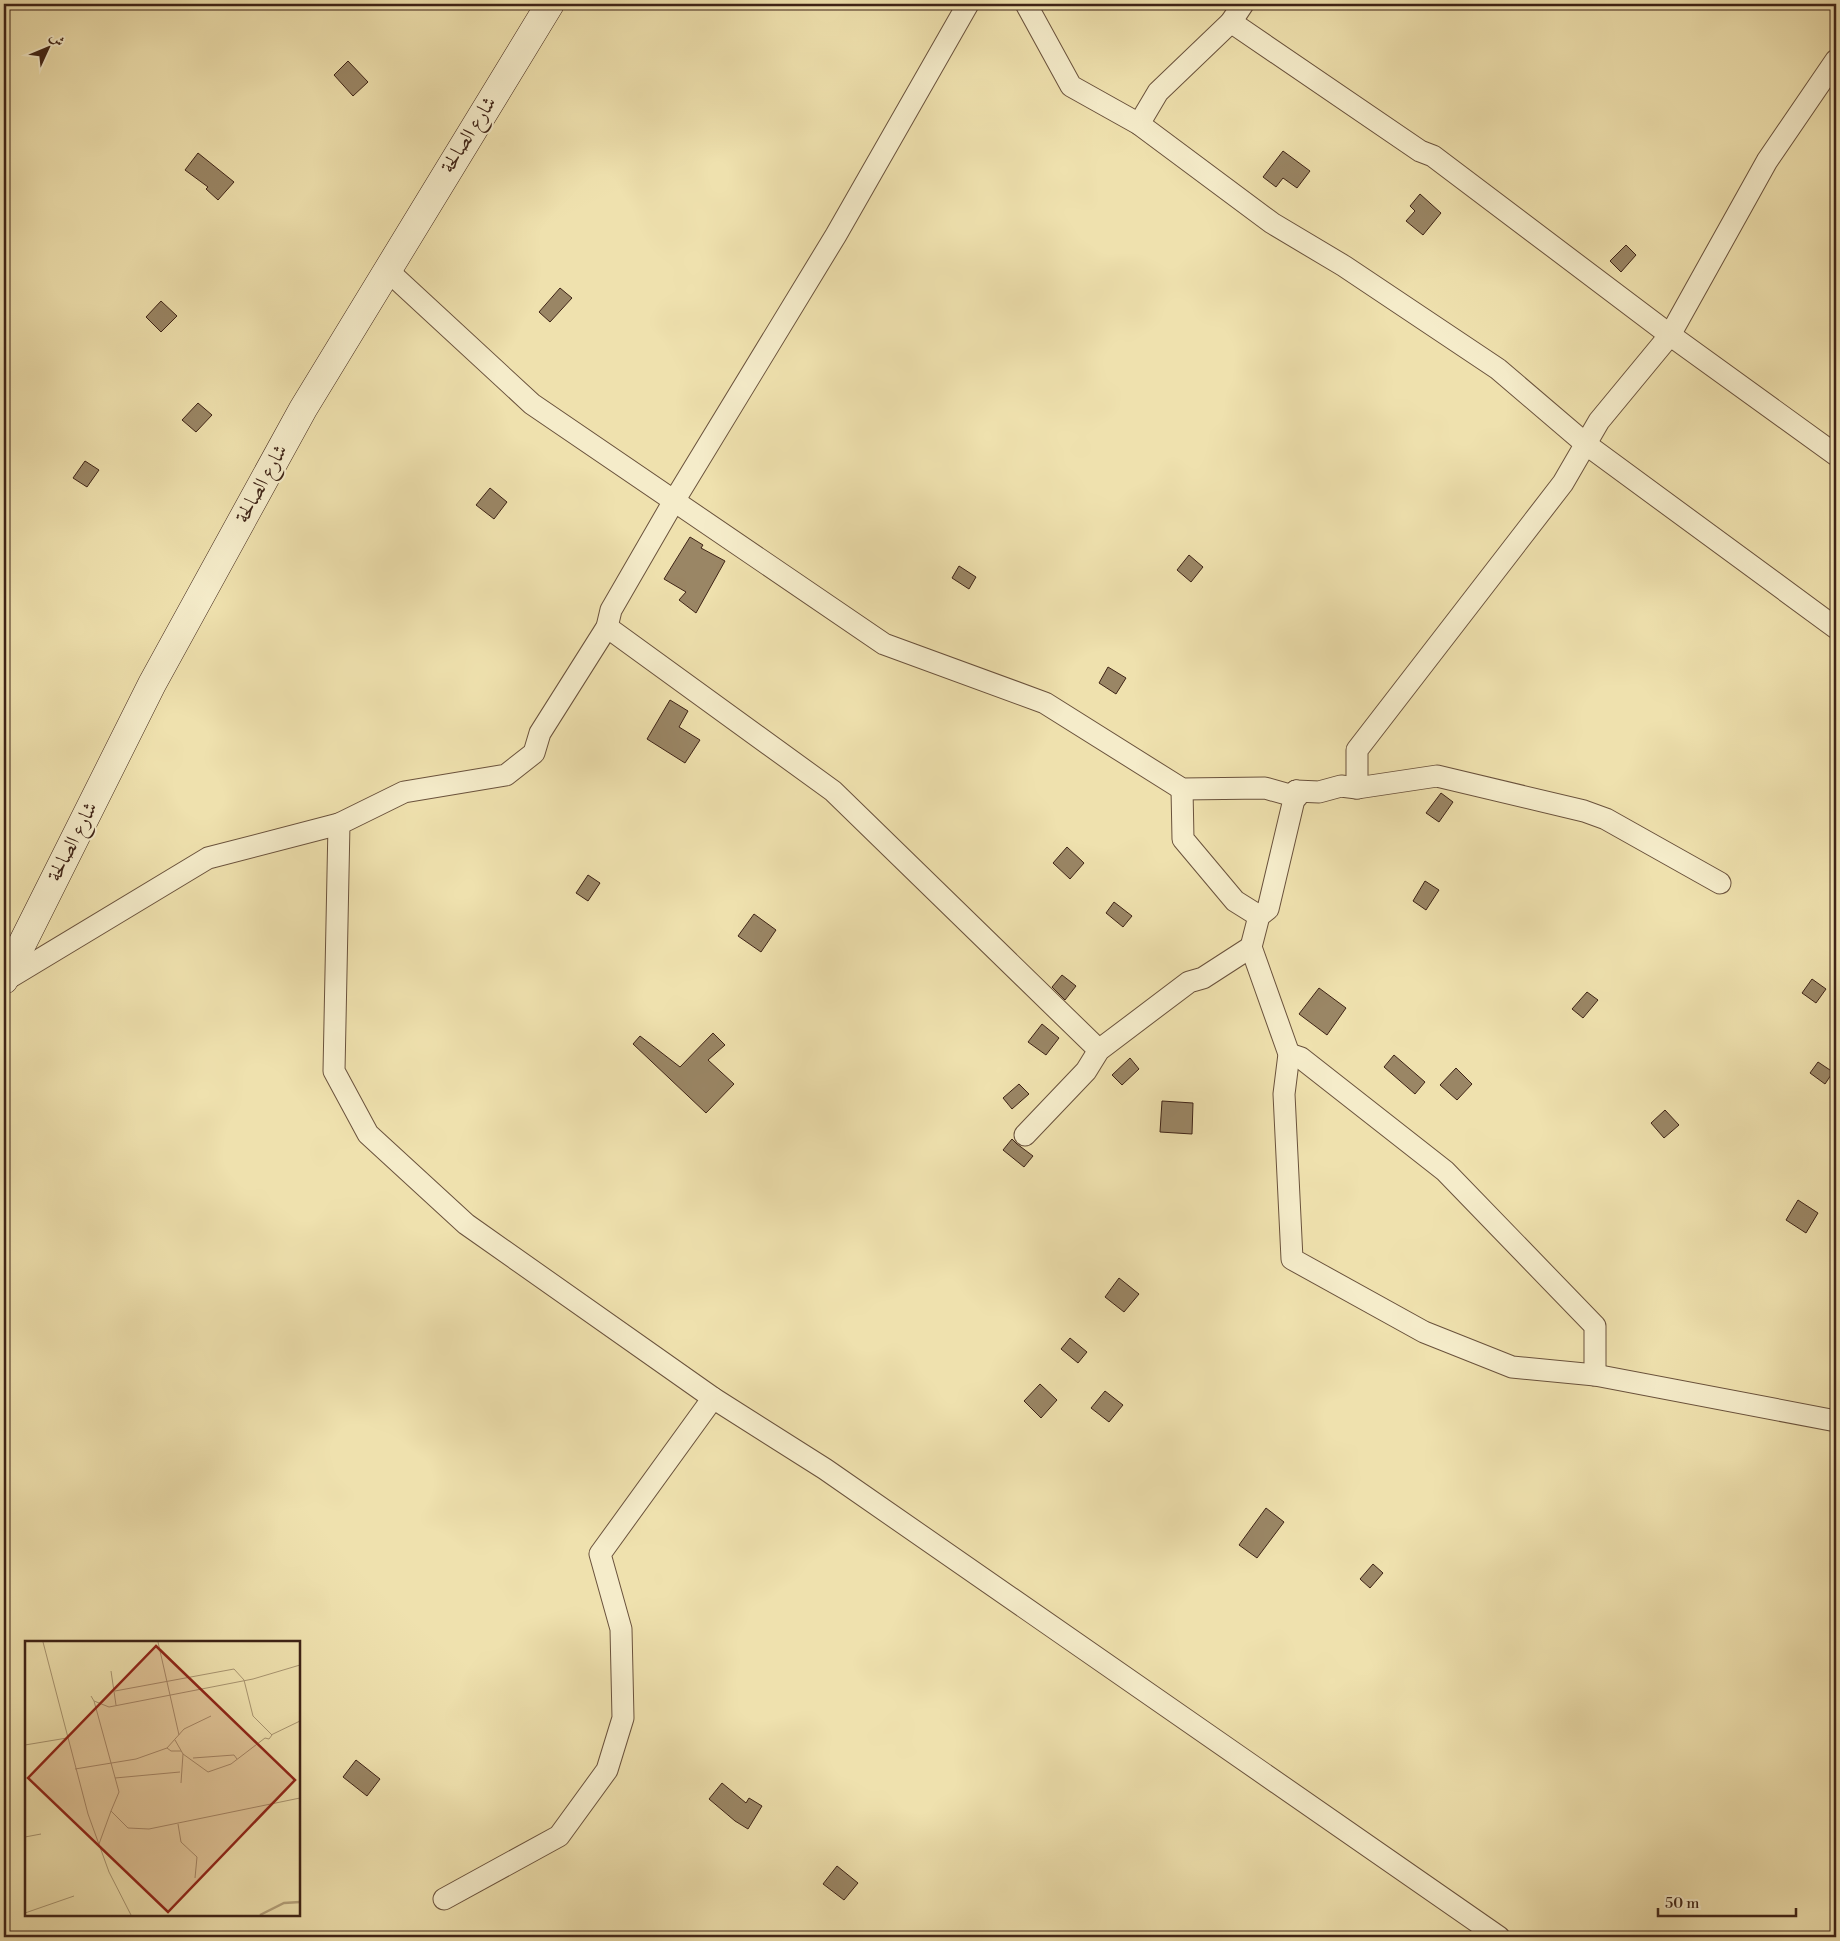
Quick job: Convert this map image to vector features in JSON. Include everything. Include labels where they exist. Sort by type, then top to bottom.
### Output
[{"type":"main road","name":"شارع الصالحة","points":[[4,981],[152,684],[303,410],[550,4]]},
{"type":"street","points":[[4,981],[208,858],[339,824],[404,792],[506,775],[534,753],[540,733],[607,627],[610,610],[836,235],[968,4]]},
{"type":"street","points":[[1026,4],[1071,86],[1139,124],[1272,223],[1344,266],[1498,369],[1587,445],[1836,628]]},
{"type":"street","points":[[1139,124],[1158,92],[1231,22],[1243,4]]},
{"type":"street","points":[[1231,22],[1420,151],[1433,156],[1670,336],[1836,455]]},
{"type":"street","points":[[1357,788],[1357,750],[1562,483],[1587,445],[1599,421],[1670,336],[1767,161],[1836,60]]},
{"type":"street","points":[[387,270],[532,404],[884,644],[1044,703],[1182,789],[1265,788],[1296,794],[1319,792],[1341,786],[1357,788],[1437,776],[1584,810],[1606,819],[1720,883]]},
{"type":"street","points":[[607,627],[833,791],[1099,1050]]},
{"type":"street","points":[[1182,789],[1182,839],[1235,901],[1259,916]]},
{"type":"street","points":[[1296,794],[1268,909],[1259,916],[1252,947],[1289,1054],[1284,1094],[1292,1259],[1424,1332],[1512,1367],[1595,1375],[1836,1421]]},
{"type":"street","points":[[339,824],[334,1071],[368,1134],[466,1224],[713,1398],[826,1469],[1499,1937]]},
{"type":"street","points":[[1025,1135],[1086,1071],[1099,1050],[1188,982],[1203,978],[1252,947]]},
{"type":"street","points":[[1289,1054],[1302,1058],[1445,1170],[1595,1326],[1595,1375]]},
{"type":"street","points":[[444,1899],[559,1836],[607,1770],[623,1718],[621,1629],[600,1554],[713,1398]]},
{"type":"building","points":[[348,61],[368,82],[353,96],[334,75]]},
{"type":"building","points":[[1283,151],[1310,171],[1297,188],[1283,178],[1276,187],[1263,177]]},
{"type":"building","points":[[198,153],[234,182],[218,200],[206,189],[208,187],[185,170]]},
{"type":"building","points":[[1420,194],[1441,213],[1423,235],[1406,221],[1415,211],[1410,206]]},
{"type":"building","points":[[1626,245],[1636,255],[1621,272],[1610,261]]},
{"type":"building","points":[[560,288],[572,298],[550,322],[539,312]]},
{"type":"building","points":[[161,301],[177,316],[161,332],[146,317]]},
{"type":"building","points":[[198,403],[212,415],[196,432],[182,420]]},
{"type":"building","points":[[85,461],[99,470],[87,487],[73,478]]},
{"type":"building","points":[[490,488],[507,502],[494,519],[476,505]]},
{"type":"building","points":[[690,537],[703,545],[701,548],[725,561],[696,613],[679,600],[686,592],[664,579]]},
{"type":"building","points":[[1189,555],[1203,567],[1191,582],[1177,570]]},
{"type":"building","points":[[959,566],[976,577],[969,589],[952,578]]},
{"type":"building","points":[[1108,667],[1126,678],[1116,694],[1099,683]]},
{"type":"building","points":[[670,700],[688,711],[679,727],[700,740],[685,763],[647,739]]},
{"type":"building","points":[[1441,793],[1453,802],[1439,822],[1426,813]]},
{"type":"building","points":[[1067,847],[1084,863],[1070,879],[1053,863]]},
{"type":"building","points":[[588,875],[600,883],[588,901],[576,893]]},
{"type":"building","points":[[1425,881],[1439,890],[1426,910],[1413,901]]},
{"type":"building","points":[[1114,902],[1132,916],[1123,927],[1106,913]]},
{"type":"building","points":[[754,914],[776,930],[761,952],[738,936]]},
{"type":"building","points":[[1062,975],[1076,986],[1065,1000],[1052,987]]},
{"type":"building","points":[[1812,979],[1826,989],[1816,1003],[1802,993]]},
{"type":"building","points":[[1319,988],[1346,1008],[1327,1035],[1299,1014]]},
{"type":"building","points":[[1587,992],[1598,1000],[1583,1018],[1572,1009]]},
{"type":"building","points":[[1042,1024],[1059,1038],[1046,1055],[1028,1042]]},
{"type":"building","points":[[713,1033],[725,1045],[708,1060],[734,1084],[706,1113],[633,1044],[640,1036],[680,1067]]},
{"type":"building","points":[[1394,1055],[1425,1082],[1415,1094],[1384,1067]]},
{"type":"building","points":[[1130,1058],[1139,1069],[1122,1085],[1112,1075]]},
{"type":"building","points":[[1818,1062],[1833,1072],[1825,1084],[1810,1073]]},
{"type":"building","points":[[1456,1068],[1472,1084],[1457,1100],[1440,1085]]},
{"type":"building","points":[[1019,1084],[1029,1094],[1012,1109],[1003,1098]]},
{"type":"building","points":[[1162,1101],[1193,1103],[1192,1134],[1160,1132]]},
{"type":"building","points":[[1665,1110],[1679,1125],[1664,1138],[1651,1123]]},
{"type":"building","points":[[1012,1139],[1033,1156],[1024,1167],[1003,1150]]},
{"type":"building","points":[[1798,1200],[1818,1213],[1806,1233],[1786,1220]]},
{"type":"building","points":[[1119,1278],[1139,1294],[1124,1312],[1105,1297]]},
{"type":"building","points":[[1070,1338],[1087,1352],[1078,1363],[1061,1349]]},
{"type":"building","points":[[1040,1384],[1057,1400],[1041,1418],[1024,1401]]},
{"type":"building","points":[[1105,1391],[1123,1405],[1109,1422],[1091,1408]]},
{"type":"building","points":[[1266,1508],[1284,1522],[1257,1558],[1239,1545]]},
{"type":"building","points":[[1373,1564],[1383,1573],[1370,1588],[1360,1579]]},
{"type":"building","points":[[356,1760],[380,1779],[367,1796],[343,1777]]},
{"type":"building","points":[[722,1783],[746,1803],[749,1798],[762,1806],[748,1829],[735,1821],[709,1799]]},
{"type":"building","points":[[837,1866],[858,1883],[844,1900],[823,1884]]}]
